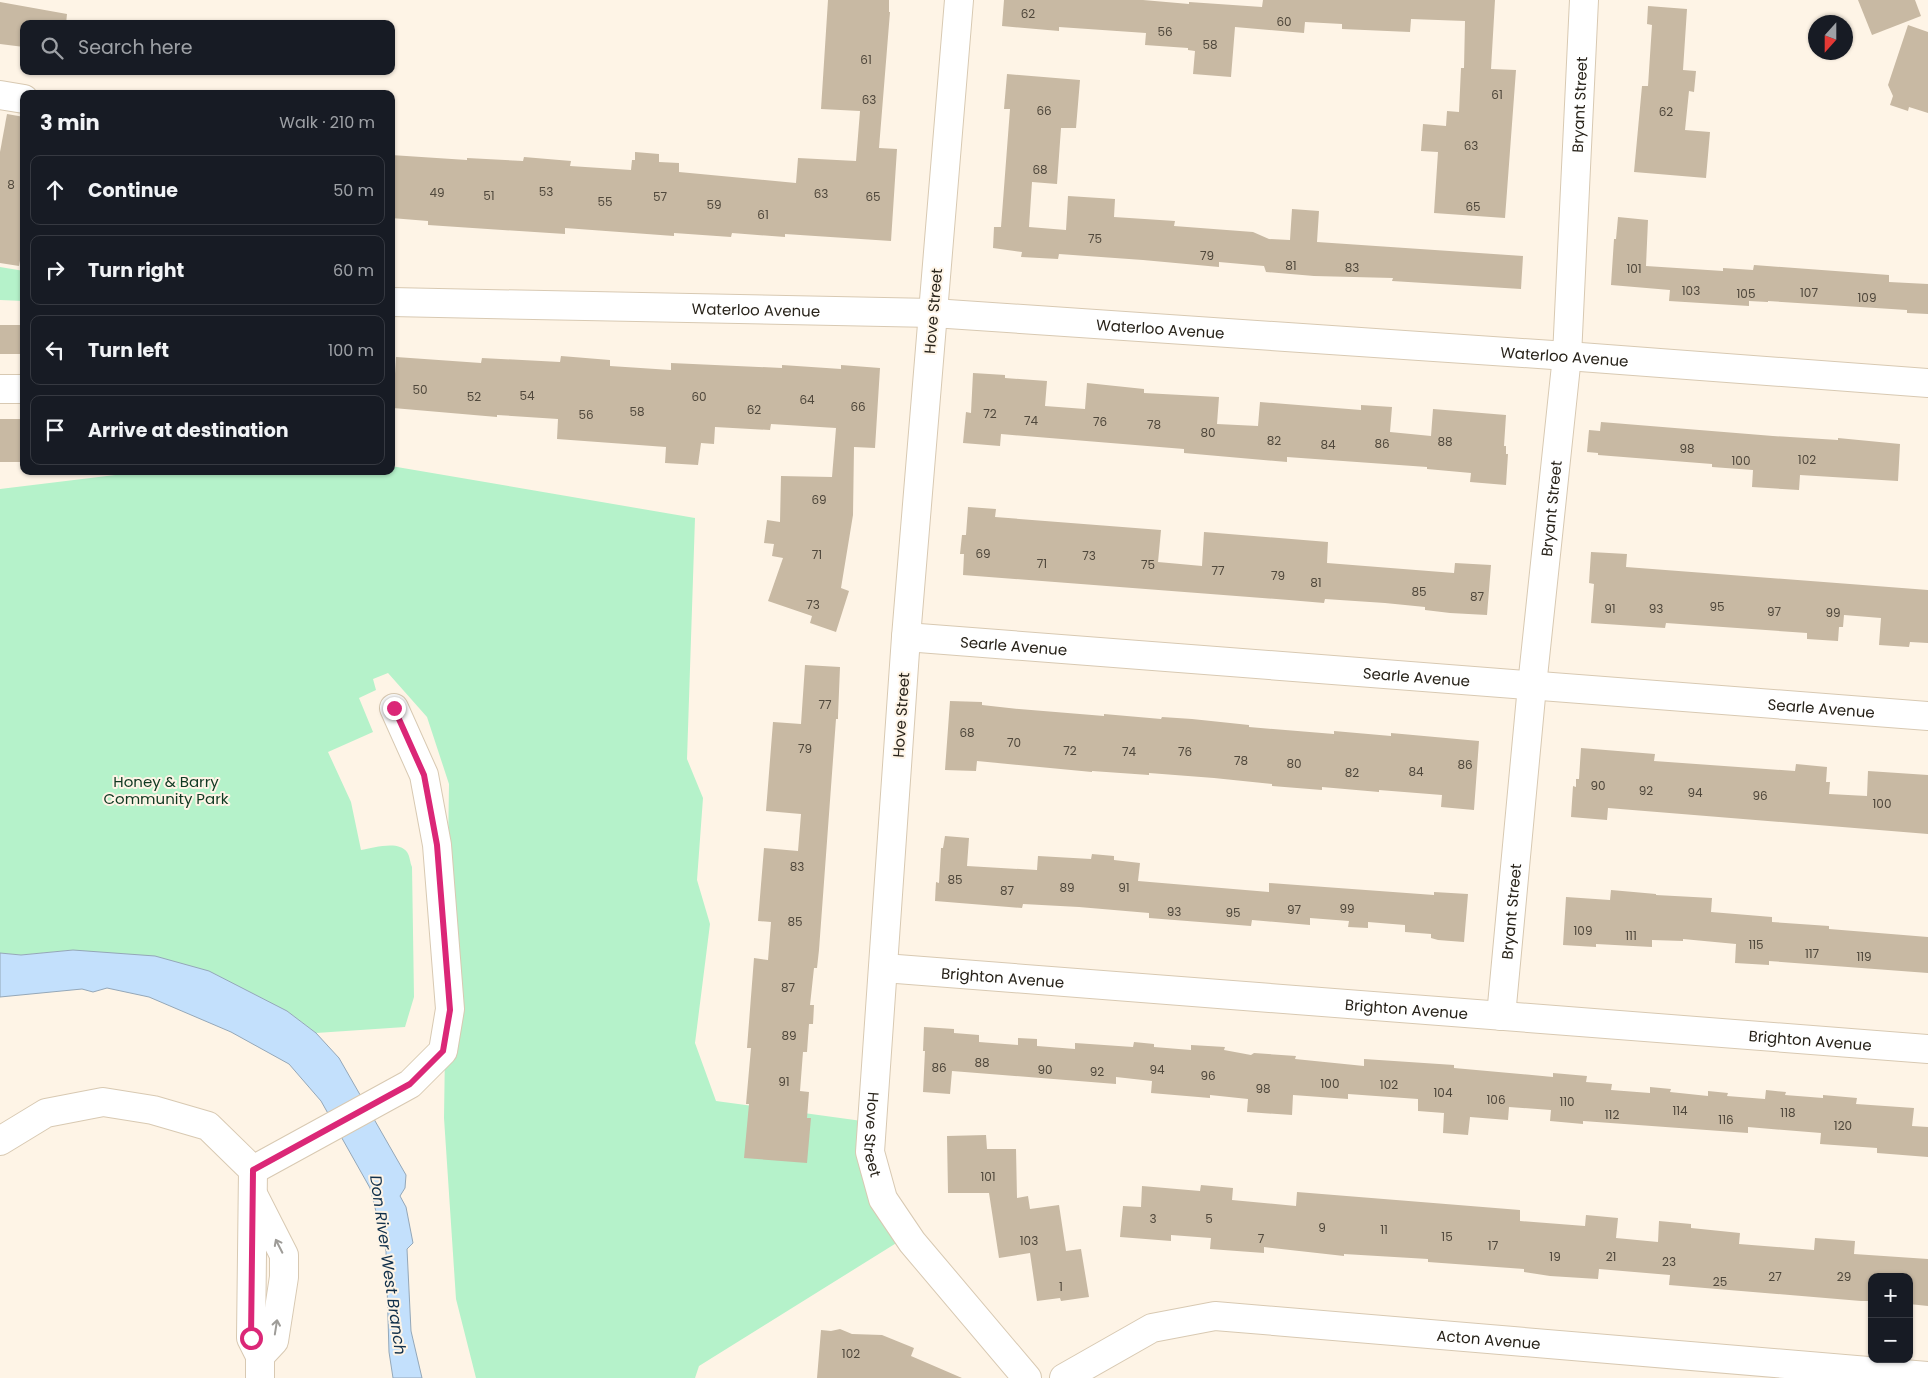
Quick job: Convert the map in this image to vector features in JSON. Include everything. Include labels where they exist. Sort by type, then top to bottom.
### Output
[{"type":"street","name":"Hove Street","points":[[959,0],[906,637],[870,1152],[883,1199],[912,1242],[1027,1378]]},
{"type":"street","name":"Bryant Street","points":[[1500,1016],[1567,356],[1584,0]]},
{"type":"street","points":[[0,95],[20,98]]},
{"type":"street","name":"Waterloo Avenue","points":[[395,302],[932,313],[1567,356],[1928,383]]},
{"type":"street","points":[[0,389],[20,389]]},
{"type":"street","name":"Searle Avenue","points":[[906,637],[1928,716]]},
{"type":"street","points":[[253,1182],[410,1084],[443,1051],[450,1010],[437,845],[424,775],[394,708]]},
{"type":"street","name":"Brighton Avenue","points":[[884,968],[1928,1049]]},
{"type":"street","points":[[0,1141],[46,1113],[103,1102],[153,1110],[208,1126],[253,1182],[284,1255],[284,1277],[274,1341],[260,1367]]},
{"type":"street","name":"Acton Avenue","points":[[1064,1378],[1152,1328],[1215,1316],[1928,1376]]},
{"type":"green space","points":[[0,267],[20,270],[20,301],[0,300]]},
{"type":"green space","name":"Honey & Barry Community Park","points":[[395,467],[695,518],[687,759],[703,798],[697,880],[710,924],[695,1043],[716,1101],[862,1121],[898,1242],[699,1366],[695,1378],[476,1378],[456,1299],[444,1118],[449,784],[427,717],[388,673],[373,679],[376,690],[359,698],[373,732],[328,752],[351,802],[361,850],[398,846],[407,852],[412,867],[414,997],[405,1027],[316,1033],[287,1011],[73,950],[21,955],[0,953],[0,489],[115,475],[395,475]]},
{"type":"water","name":"Don River West Branch","points":[[73,950],[155,956],[209,971],[287,1011],[316,1033],[339,1058],[406,1175],[405,1188],[400,1196],[406,1207],[413,1243],[407,1249],[411,1331],[422,1378],[393,1378],[389,1352],[386,1251],[370,1188],[321,1101],[289,1064],[231,1032],[149,997],[107,988],[93,992],[82,989],[0,997],[0,953],[21,955]]},
{"type":"building","points":[[828,0],[889,0],[890,12],[879,148],[897,149],[891,241],[785,234],[785,237],[732,233],[731,237],[674,233],[674,236],[565,228],[565,234],[428,225],[428,221],[395,218],[395,155],[467,160],[467,158],[523,161],[524,157],[571,161],[570,166],[631,170],[632,160],[635,160],[635,152],[659,154],[659,162],[679,163],[679,172],[796,183],[798,158],[856,161],[860,111],[821,109]]},
{"type":"building","points":[[1004,0],[1143,0],[1262,7],[1263,0],[1495,0],[1491,69],[1516,70],[1505,218],[1434,213],[1438,152],[1421,151],[1423,124],[1446,126],[1447,111],[1459,112],[1461,68],[1464,68],[1465,21],[1411,19],[1410,32],[1342,29],[1342,24],[1305,22],[1304,33],[1235,27],[1231,77],[1193,74],[1195,51],[1188,50],[1188,48],[1145,45],[1146,33],[1059,27],[1059,31],[1002,26]]},
{"type":"building","points":[[1858,0],[1915,0],[1921,16],[1872,35]]},
{"type":"building","points":[[0,2],[67,14],[66,20],[20,20],[20,46],[0,44]]},
{"type":"building","points":[[1648,6],[1687,9],[1683,70],[1696,71],[1694,92],[1689,91],[1685,130],[1710,132],[1706,178],[1634,172],[1642,86],[1648,86],[1652,25],[1647,24]]},
{"type":"building","points":[[1908,25],[1928,32],[1928,113],[1909,107],[1908,111],[1890,105],[1893,96],[1888,85]]},
{"type":"building","points":[[1007,74],[1080,80],[1076,128],[1061,128],[1057,184],[1032,182],[1029,227],[1066,230],[1068,196],[1115,199],[1114,217],[1175,221],[1174,226],[1253,232],[1269,239],[1290,240],[1292,209],[1319,211],[1317,242],[1523,256],[1521,289],[1392,281],[1393,278],[1314,276],[1266,272],[1264,266],[1219,262],[1219,267],[1059,254],[1058,259],[1021,257],[1022,252],[993,248],[994,227],[1001,227],[1010,109],[1004,109]]},
{"type":"building","points":[[7,114],[20,116],[19,266],[0,263],[0,152]]},
{"type":"building","points":[[1618,217],[1648,220],[1646,266],[1723,271],[1723,268],[1753,270],[1754,265],[1889,275],[1889,282],[1928,284],[1928,314],[1907,313],[1907,310],[1768,301],[1749,301],[1749,306],[1669,301],[1670,290],[1611,285],[1614,239],[1616,239]]},
{"type":"building","points":[[0,325],[20,325],[20,354],[0,354]]},
{"type":"building","points":[[561,356],[610,360],[610,366],[671,370],[671,363],[782,368],[782,365],[841,369],[841,365],[880,368],[875,448],[854,447],[853,515],[841,588],[849,591],[836,632],[810,623],[812,616],[768,601],[783,558],[772,556],[774,544],[764,543],[767,520],[780,522],[781,476],[832,477],[836,428],[771,424],[770,430],[715,427],[714,444],[701,443],[698,465],[665,463],[666,447],[557,439],[558,419],[497,415],[497,417],[395,408],[396,357],[481,363],[482,358],[560,362]]},
{"type":"building","points":[[973,373],[1005,375],[1005,378],[1047,381],[1045,406],[1085,409],[1087,383],[1144,389],[1144,393],[1219,397],[1217,424],[1258,426],[1260,402],[1361,410],[1361,405],[1392,407],[1390,432],[1431,436],[1433,409],[1506,415],[1504,446],[1506,446],[1506,454],[1508,454],[1506,485],[1470,482],[1471,473],[1427,469],[1427,467],[1287,457],[1287,462],[1184,453],[1184,449],[1001,434],[1000,446],[963,443],[966,412],[971,413]]},
{"type":"building","points":[[0,419],[20,419],[20,462],[0,462]]},
{"type":"building","points":[[1601,422],[1900,444],[1898,481],[1800,475],[1799,490],[1752,487],[1753,470],[1712,467],[1712,464],[1598,455],[1598,453],[1587,452],[1589,430],[1600,431]]},
{"type":"building","points":[[968,507],[996,509],[995,517],[1161,530],[1158,562],[1202,566],[1204,532],[1328,542],[1327,563],[1454,573],[1455,563],[1491,565],[1487,615],[1450,613],[1425,610],[1425,607],[1385,603],[1325,599],[1324,603],[963,575],[964,554],[960,554],[962,535],[966,535]]},
{"type":"building","points":[[1591,552],[1627,554],[1626,567],[1928,590],[1928,643],[1910,642],[1909,647],[1879,645],[1881,618],[1844,615],[1843,627],[1839,627],[1838,641],[1807,639],[1807,633],[1666,623],[1665,628],[1591,623],[1594,584],[1589,583]]},
{"type":"building","points":[[805,665],[840,667],[838,719],[836,719],[819,950],[817,968],[814,968],[810,1005],[814,1005],[813,1024],[809,1024],[807,1052],[803,1052],[800,1091],[809,1092],[807,1118],[811,1118],[807,1163],[744,1158],[749,1104],[746,1104],[751,1048],[747,1048],[754,958],[768,960],[771,922],[758,921],[764,848],[798,851],[801,814],[766,811],[773,722],[801,724]]},
{"type":"building","points":[[950,701],[982,702],[982,705],[1104,716],[1104,714],[1161,719],[1162,717],[1192,719],[1249,725],[1249,727],[1334,734],[1334,731],[1391,736],[1391,733],[1479,741],[1474,810],[1441,807],[1442,795],[1379,790],[1379,792],[1322,787],[1322,790],[1272,786],[1272,784],[1214,778],[1149,773],[1149,775],[1092,772],[977,761],[976,771],[945,770]]},
{"type":"building","points":[[1581,748],[1655,754],[1654,761],[1795,771],[1796,764],[1827,767],[1826,782],[1830,782],[1829,794],[1867,796],[1868,771],[1928,775],[1928,834],[1608,808],[1607,820],[1571,817],[1573,786],[1576,787],[1576,779],[1579,779]]},
{"type":"building","points":[[945,836],[969,838],[967,866],[1037,870],[1038,856],[1091,859],[1092,854],[1114,856],[1114,860],[1140,863],[1138,881],[1269,892],[1269,883],[1434,895],[1434,892],[1468,894],[1464,942],[1438,940],[1431,938],[1431,934],[1405,932],[1405,925],[1368,922],[1368,928],[1348,927],[1349,921],[1310,918],[1310,925],[1252,920],[1251,926],[1149,918],[1149,913],[1079,907],[1023,904],[1022,908],[935,901],[936,882],[939,883],[941,848],[943,848]]},
{"type":"building","points":[[1611,890],[1712,898],[1711,912],[1772,917],[1772,922],[1829,926],[1829,929],[1928,937],[1928,973],[1769,961],[1769,965],[1735,963],[1736,944],[1683,939],[1683,941],[1652,940],[1652,947],[1596,944],[1596,947],[1563,945],[1566,897],[1610,900]]},
{"type":"building","points":[[924,1027],[954,1029],[954,1033],[979,1035],[979,1042],[1018,1045],[1018,1038],[1037,1039],[1037,1046],[1075,1049],[1075,1043],[1133,1047],[1134,1042],[1154,1044],[1154,1047],[1191,1050],[1191,1045],[1225,1047],[1224,1050],[1251,1055],[1254,1053],[1296,1056],[1295,1059],[1364,1066],[1364,1059],[1454,1065],[1454,1068],[1553,1077],[1553,1073],[1587,1076],[1586,1082],[1612,1084],[1611,1090],[1650,1093],[1650,1087],[1671,1089],[1670,1092],[1708,1096],[1708,1091],[1728,1093],[1727,1096],[1765,1099],[1766,1090],[1786,1092],[1785,1095],[1823,1098],[1823,1095],[1857,1098],[1856,1104],[1914,1108],[1912,1126],[1928,1127],[1928,1157],[1877,1153],[1877,1148],[1820,1144],[1821,1133],[1748,1127],[1748,1133],[1583,1121],[1583,1124],[1550,1121],[1551,1110],[1509,1107],[1508,1120],[1470,1117],[1468,1135],[1443,1133],[1444,1113],[1418,1111],[1418,1099],[1348,1094],[1348,1099],[1293,1095],[1292,1115],[1247,1112],[1248,1099],[1210,1095],[1210,1098],[1151,1093],[1152,1081],[1116,1077],[1116,1084],[952,1071],[950,1094],[923,1092]]},
{"type":"building","points":[[986,1135],[987,1149],[1016,1149],[1017,1198],[1028,1196],[1030,1209],[1059,1205],[1066,1251],[1081,1249],[1089,1297],[1061,1301],[1060,1298],[1037,1301],[1030,1253],[999,1258],[989,1193],[948,1193],[947,1136]]},
{"type":"building","points":[[1201,1185],[1233,1188],[1232,1200],[1296,1206],[1297,1192],[1520,1210],[1520,1221],[1585,1226],[1586,1215],[1618,1218],[1616,1238],[1658,1242],[1659,1221],[1691,1224],[1691,1228],[1740,1233],[1739,1244],[1814,1250],[1815,1238],[1855,1241],[1854,1254],[1928,1259],[1928,1306],[1913,1304],[1913,1273],[1868,1273],[1868,1301],[1861,1301],[1669,1285],[1670,1275],[1599,1269],[1598,1279],[1550,1276],[1524,1272],[1524,1269],[1428,1262],[1428,1259],[1344,1254],[1344,1256],[1264,1247],[1264,1253],[1210,1249],[1211,1238],[1171,1235],[1171,1241],[1120,1237],[1123,1206],[1141,1207],[1142,1186],[1200,1191]]},
{"type":"building","points":[[840,1329],[852,1334],[882,1335],[914,1348],[911,1356],[962,1378],[817,1378],[821,1330],[831,1331]]},
{"type":"route","points":[[251,1338],[253,1170],[410,1084],[443,1051],[450,1010],[437,845],[424,775],[394,708]]}]
